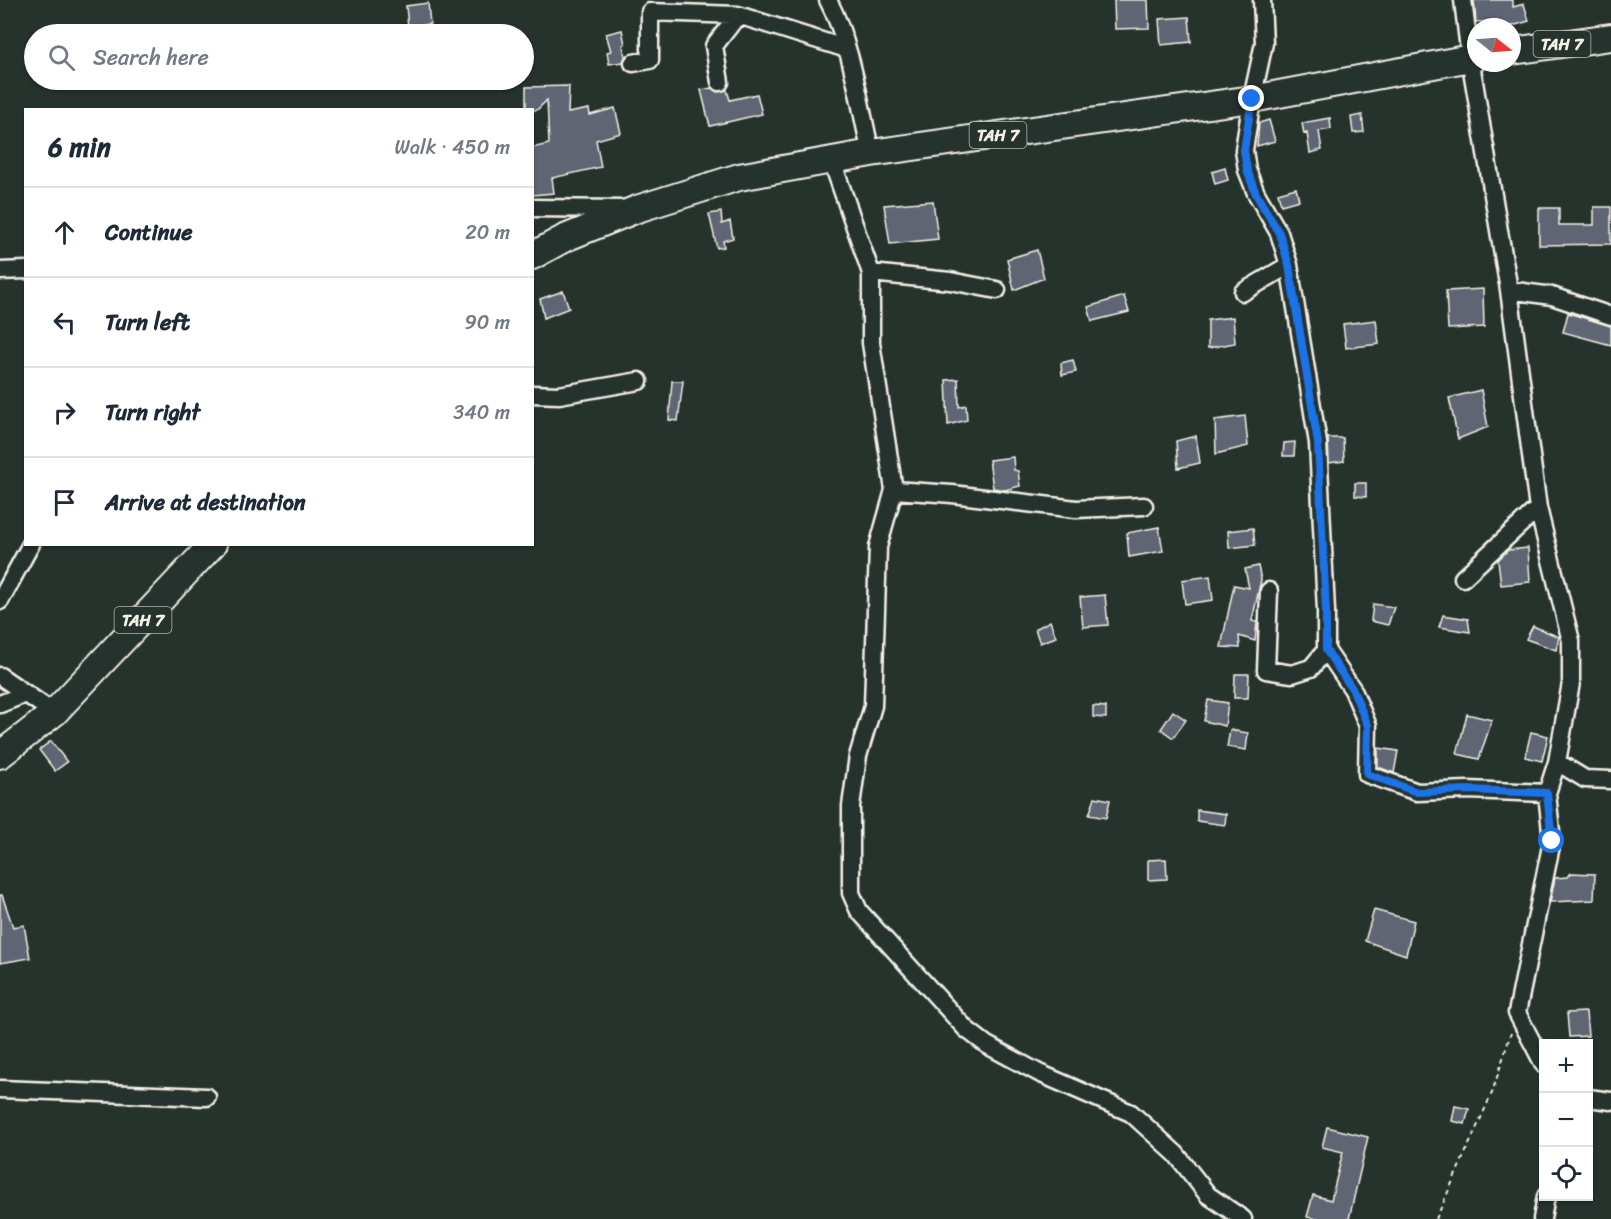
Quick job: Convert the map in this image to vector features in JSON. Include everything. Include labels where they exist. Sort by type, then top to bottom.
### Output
[{"type":"highway","name":"TAH 7","points":[[1521,50],[1611,37]]},
{"type":"highway","name":"TAH 7","points":[[534,255],[565,238],[637,209],[739,177],[871,153],[1252,99],[1467,58]]},
{"type":"highway","name":"TAH 7","points":[[0,755],[54,713],[211,546]]},
{"type":"street","points":[[828,0],[847,49],[871,153]]},
{"type":"street","points":[[1262,0],[1264,43],[1244,150],[1247,170],[1256,194],[1279,233],[1289,265],[1318,443],[1326,650],[1353,690],[1368,726],[1367,774],[1417,792],[1467,790],[1547,793]]},
{"type":"street","points":[[1463,0],[1467,23]]},
{"type":"street","points":[[633,63],[650,60],[650,12],[738,15],[847,49]]},
{"type":"street","points":[[720,82],[714,46],[738,15]]},
{"type":"street","points":[[1475,72],[1509,290],[1538,508],[1571,641],[1571,683],[1557,762],[1547,793],[1552,841],[1517,1013],[1539,1055]]},
{"type":"street","points":[[832,161],[871,273],[871,344],[894,490],[878,547],[873,706],[858,756],[851,806],[851,893],[858,911],[966,1029],[987,1045],[1039,1073],[1131,1113],[1176,1154],[1208,1195],[1243,1219]]},
{"type":"street","points":[[534,208],[637,209]]},
{"type":"street","points":[[1243,292],[1289,265]]},
{"type":"street","points":[[0,271],[24,270]]},
{"type":"street","points":[[871,273],[950,281],[997,290]]},
{"type":"street","points":[[1509,290],[1552,296],[1611,315]]},
{"type":"street","points":[[534,393],[559,395],[639,381]]},
{"type":"street","points":[[894,490],[952,494],[1076,509],[1144,506]]},
{"type":"street","points":[[1463,578],[1538,508]]},
{"type":"street","points":[[0,601],[30,546]]},
{"type":"street","points":[[1269,591],[1266,670],[1292,674],[1311,668],[1326,650]]},
{"type":"street","points":[[0,676],[54,713]]},
{"type":"street","points":[[0,704],[25,694]]},
{"type":"street","points":[[1557,762],[1585,779],[1611,780]]},
{"type":"street","points":[[0,1089],[207,1097]]},
{"type":"street","points":[[1593,1099],[1611,1101]]},
{"type":"street","points":[[1542,1219],[1545,1201]]},
{"type":"path","points":[[1436,1219],[1492,1093],[1517,1013]]},
{"type":"building","points":[[1114,0],[1148,0],[1149,28],[1115,29]]},
{"type":"building","points":[[1474,0],[1513,0],[1513,7],[1524,4],[1529,21],[1521,23],[1521,18],[1476,18]]},
{"type":"building","points":[[428,3],[430,24],[408,24],[406,6]]},
{"type":"building","points":[[1189,17],[1191,42],[1161,45],[1159,19]]},
{"type":"building","points":[[622,30],[625,57],[623,62],[609,64],[607,52],[611,51],[606,34]]},
{"type":"building","points":[[569,86],[568,113],[589,109],[590,115],[615,108],[621,133],[596,140],[601,167],[552,178],[554,193],[534,195],[534,148],[549,144],[547,100],[537,110],[526,108],[526,90],[534,90],[534,87]]},
{"type":"building","points":[[711,88],[717,92],[727,90],[730,100],[757,94],[762,114],[710,126],[701,90]]},
{"type":"building","points":[[1362,115],[1364,132],[1353,133],[1351,117]]},
{"type":"building","points":[[1330,118],[1331,129],[1319,131],[1322,150],[1310,153],[1307,133],[1304,134],[1302,123]]},
{"type":"building","points":[[1269,120],[1275,141],[1257,146],[1259,123]]},
{"type":"building","points":[[1225,168],[1228,180],[1215,184],[1212,172]]},
{"type":"building","points":[[1296,188],[1299,200],[1281,205],[1278,193]]},
{"type":"building","points":[[933,201],[938,239],[890,244],[884,205]]},
{"type":"building","points":[[1594,207],[1611,207],[1611,244],[1539,245],[1539,208],[1559,208],[1559,225],[1594,225]]},
{"type":"building","points":[[721,212],[722,224],[730,221],[733,238],[723,241],[724,247],[717,248],[709,214]]},
{"type":"building","points":[[1037,250],[1044,278],[1014,290],[1007,259]]},
{"type":"building","points":[[1483,289],[1484,327],[1448,329],[1446,291]]},
{"type":"building","points":[[563,291],[569,308],[544,318],[540,299]]},
{"type":"building","points":[[1124,296],[1129,312],[1092,321],[1088,307]]},
{"type":"building","points":[[1568,313],[1611,326],[1611,345],[1563,332]]},
{"type":"building","points":[[1233,317],[1235,343],[1208,348],[1208,320]]},
{"type":"building","points":[[1376,320],[1379,344],[1346,348],[1343,324]]},
{"type":"building","points":[[1073,360],[1076,372],[1062,375],[1061,363]]},
{"type":"building","points":[[958,379],[959,407],[966,405],[967,420],[948,425],[946,380]]},
{"type":"building","points":[[672,381],[683,381],[678,421],[669,420]]},
{"type":"building","points":[[1481,390],[1488,427],[1458,439],[1449,398]]},
{"type":"building","points":[[1245,416],[1248,446],[1216,454],[1215,420]]},
{"type":"building","points":[[1196,436],[1200,463],[1178,468],[1176,441]]},
{"type":"building","points":[[1328,438],[1343,438],[1344,461],[1329,463]]},
{"type":"building","points":[[1295,442],[1294,456],[1283,456],[1284,443]]},
{"type":"building","points":[[1013,457],[1014,470],[1018,471],[1020,486],[1005,490],[993,488],[989,460]]},
{"type":"building","points":[[1355,483],[1366,483],[1366,497],[1355,496]]},
{"type":"building","points":[[1159,527],[1163,551],[1129,557],[1127,533]]},
{"type":"building","points":[[1253,528],[1255,545],[1229,548],[1228,531]]},
{"type":"building","points":[[1528,548],[1530,582],[1501,585],[1498,560],[1508,550]]},
{"type":"building","points":[[1258,566],[1261,580],[1252,621],[1257,622],[1255,641],[1239,636],[1240,648],[1221,647],[1234,585],[1249,588],[1245,569]]},
{"type":"building","points":[[1210,576],[1213,600],[1185,604],[1182,580]]},
{"type":"building","points":[[1105,595],[1108,625],[1083,627],[1080,597]]},
{"type":"building","points":[[1373,604],[1394,607],[1388,625],[1371,621]]},
{"type":"building","points":[[1443,615],[1468,619],[1470,632],[1439,627]]},
{"type":"building","points":[[1050,621],[1056,637],[1040,643],[1035,629]]},
{"type":"building","points":[[1533,626],[1559,637],[1556,650],[1526,639]]},
{"type":"building","points":[[1235,674],[1249,674],[1248,698],[1234,698]]},
{"type":"building","points":[[1208,700],[1228,703],[1225,726],[1204,721]]},
{"type":"building","points":[[1093,706],[1106,707],[1106,718],[1093,717]]},
{"type":"building","points":[[1173,711],[1186,720],[1173,738],[1161,729]]},
{"type":"building","points":[[1467,714],[1492,720],[1479,759],[1457,754]]},
{"type":"building","points":[[1230,730],[1248,733],[1246,750],[1227,747]]},
{"type":"building","points":[[1531,732],[1548,736],[1542,761],[1525,757]]},
{"type":"building","points":[[51,741],[67,762],[55,771],[39,750]]},
{"type":"building","points":[[1378,748],[1398,751],[1394,773],[1378,767]]},
{"type":"building","points":[[1095,797],[1110,800],[1106,818],[1089,815]]},
{"type":"building","points":[[1197,810],[1226,814],[1225,825],[1197,821]]},
{"type":"building","points":[[1166,859],[1167,879],[1148,880],[1148,860]]},
{"type":"building","points":[[1571,873],[1595,874],[1594,900],[1550,902],[1555,878],[1568,877]]},
{"type":"building","points":[[0,895],[2,895],[13,927],[24,925],[30,958],[0,963]]},
{"type":"building","points":[[1374,910],[1414,921],[1406,955],[1365,941]]},
{"type":"building","points":[[1586,1012],[1588,1036],[1569,1037],[1567,1013]]},
{"type":"building","points":[[1455,1106],[1469,1109],[1465,1124],[1452,1121]]},
{"type":"building","points":[[1327,1127],[1368,1137],[1349,1219],[1307,1217],[1313,1195],[1331,1200],[1343,1152],[1322,1147]]},
{"type":"route","points":[[1252,99],[1244,150],[1247,170],[1256,194],[1279,233],[1289,265],[1318,443],[1326,650],[1353,690],[1368,726],[1367,774],[1417,792],[1467,790],[1547,793],[1552,841]]}]
